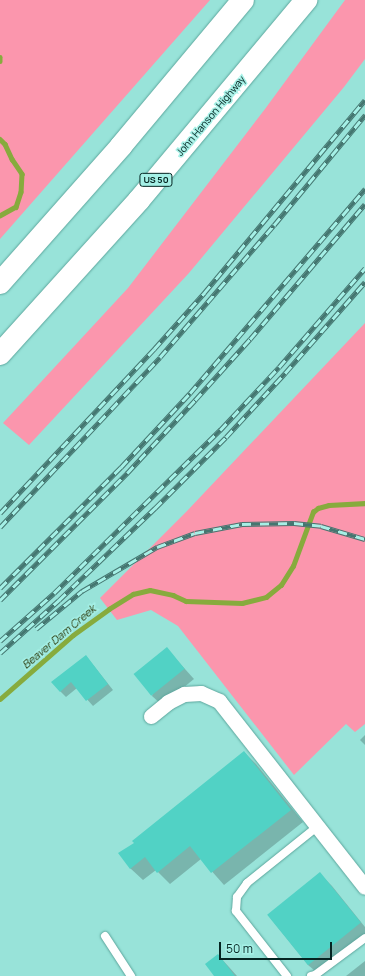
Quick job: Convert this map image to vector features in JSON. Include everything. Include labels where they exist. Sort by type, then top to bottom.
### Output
[{"type":"highway","points":[[0,283],[121,146],[243,0]]},
{"type":"highway","name":"John Hanson Highway","points":[[0,354],[139,200],[306,0]]},
{"type":"street","points":[[151,716],[168,702],[184,694],[201,693],[219,701],[365,887]]},
{"type":"lane","points":[[287,976],[236,911],[237,896],[247,883],[318,827]]},
{"type":"lane","points":[[105,936],[131,976]]},
{"type":"lane","points":[[311,976],[315,975],[365,938]]},
{"type":"shaded area","points":[[0,0],[210,0],[0,239]]},
{"type":"shaded area","points":[[345,0],[365,0],[365,59],[344,87],[189,273],[29,445],[3,423],[128,288],[265,109]]},
{"type":"shaded area","points":[[365,323],[365,724],[355,732],[346,724],[294,775],[178,626],[151,610],[117,620],[100,598],[187,511]]},
{"type":"building","points":[[167,647],[185,669],[151,696],[134,674]]},
{"type":"building","points":[[86,655],[108,684],[86,701],[71,682],[60,692],[51,682]]},
{"type":"building","points":[[244,751],[291,810],[211,873],[190,846],[157,873],[145,857],[130,869],[118,853],[134,843],[132,841]]},
{"type":"building","points":[[320,872],[361,923],[308,965],[267,915]]},
{"type":"building","points":[[218,954],[235,976],[214,976],[205,964]]},
{"type":"waterway","points":[[0,139],[5,144],[12,159],[22,174],[21,192],[16,207],[0,216]]},
{"type":"waterway","name":"Beaver Dam Creek","points":[[0,699],[73,635],[133,594],[150,590],[173,595],[186,601],[242,603],[266,597],[281,585],[293,566],[313,512],[318,508],[329,505],[365,503]]},
{"type":"railway","points":[[0,513],[154,349],[204,293],[365,100]]},
{"type":"railway","points":[[0,527],[160,357],[274,225],[365,115]]},
{"type":"railway","points":[[0,588],[121,467],[190,393],[365,189]]},
{"type":"railway","points":[[0,600],[127,473],[195,400],[250,339],[365,204]]},
{"type":"railway","points":[[0,641],[54,593],[220,430],[279,367],[365,268]]},
{"type":"railway","points":[[0,653],[59,600],[155,508],[226,437],[365,282]]},
{"type":"railway","points":[[36,629],[82,591],[157,547],[195,533],[242,524],[294,523],[321,526],[365,539]]}]
